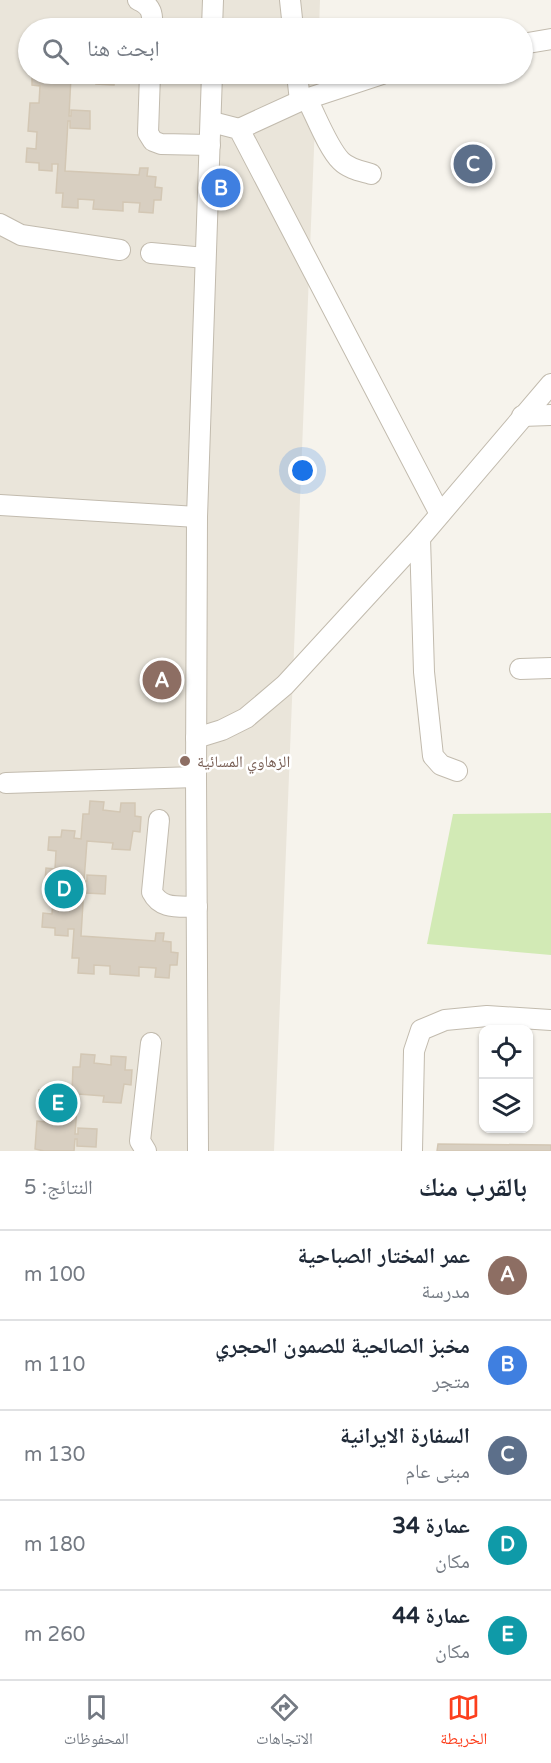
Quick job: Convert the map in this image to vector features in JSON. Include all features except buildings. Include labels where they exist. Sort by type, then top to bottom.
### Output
[{"type":"street","points":[[138,0],[149,6],[153,18]]},
{"type":"street","points":[[212,18],[213,0]]},
{"type":"street","points":[[290,0],[292,18]]},
{"type":"street","points":[[533,42],[551,39]]},
{"type":"street","points":[[150,84],[148,133],[153,141],[161,144],[210,145]]},
{"type":"street","points":[[198,1151],[197,517],[212,84]]},
{"type":"street","points":[[300,84],[304,100],[341,160],[351,168],[371,174]]},
{"type":"street","points":[[212,122],[239,129],[304,100],[352,84]]},
{"type":"street","points":[[239,129],[440,514]]},
{"type":"street","points":[[0,224],[21,235],[120,250]]},
{"type":"street","points":[[151,253],[205,258]]},
{"type":"street","points":[[196,738],[222,730],[246,718],[285,685],[420,538],[551,384]]},
{"type":"street","points":[[522,416],[551,415]]},
{"type":"street","points":[[0,505],[197,517]]},
{"type":"street","points":[[420,538],[424,672],[433,756],[441,765],[457,771]]},
{"type":"street","points":[[520,669],[551,668]]},
{"type":"street","points":[[6,783],[196,777]]},
{"type":"street","points":[[159,820],[152,892],[156,900],[165,905],[196,907]]},
{"type":"street","points":[[412,1151],[414,1050],[421,1030],[445,1020],[487,1016],[551,1020]]},
{"type":"street","points":[[146,1151],[140,1141],[151,1043]]},
{"type":"shaded area","points":[[0,0],[320,0],[319,18],[18,18],[18,84],[317,84],[274,1151],[0,1151]]},
{"type":"green space","points":[[551,813],[551,955],[427,944],[453,814]]},
{"type":"place","name":"السفارة الايرانية","points":[[473,164]]},
{"type":"place","name":"مخبز الصالحية للصمون الحجري","points":[[221,188]]},
{"type":"place","name":"عمر المختار الصباحية","points":[[162,680]]},
{"type":"place","name":"الزهاوي المسائية","points":[[185,761]]},
{"type":"place","name":"عمارة 34","points":[[64,889]]},
{"type":"place","name":"عمارة 44","points":[[58,1103]]}]
